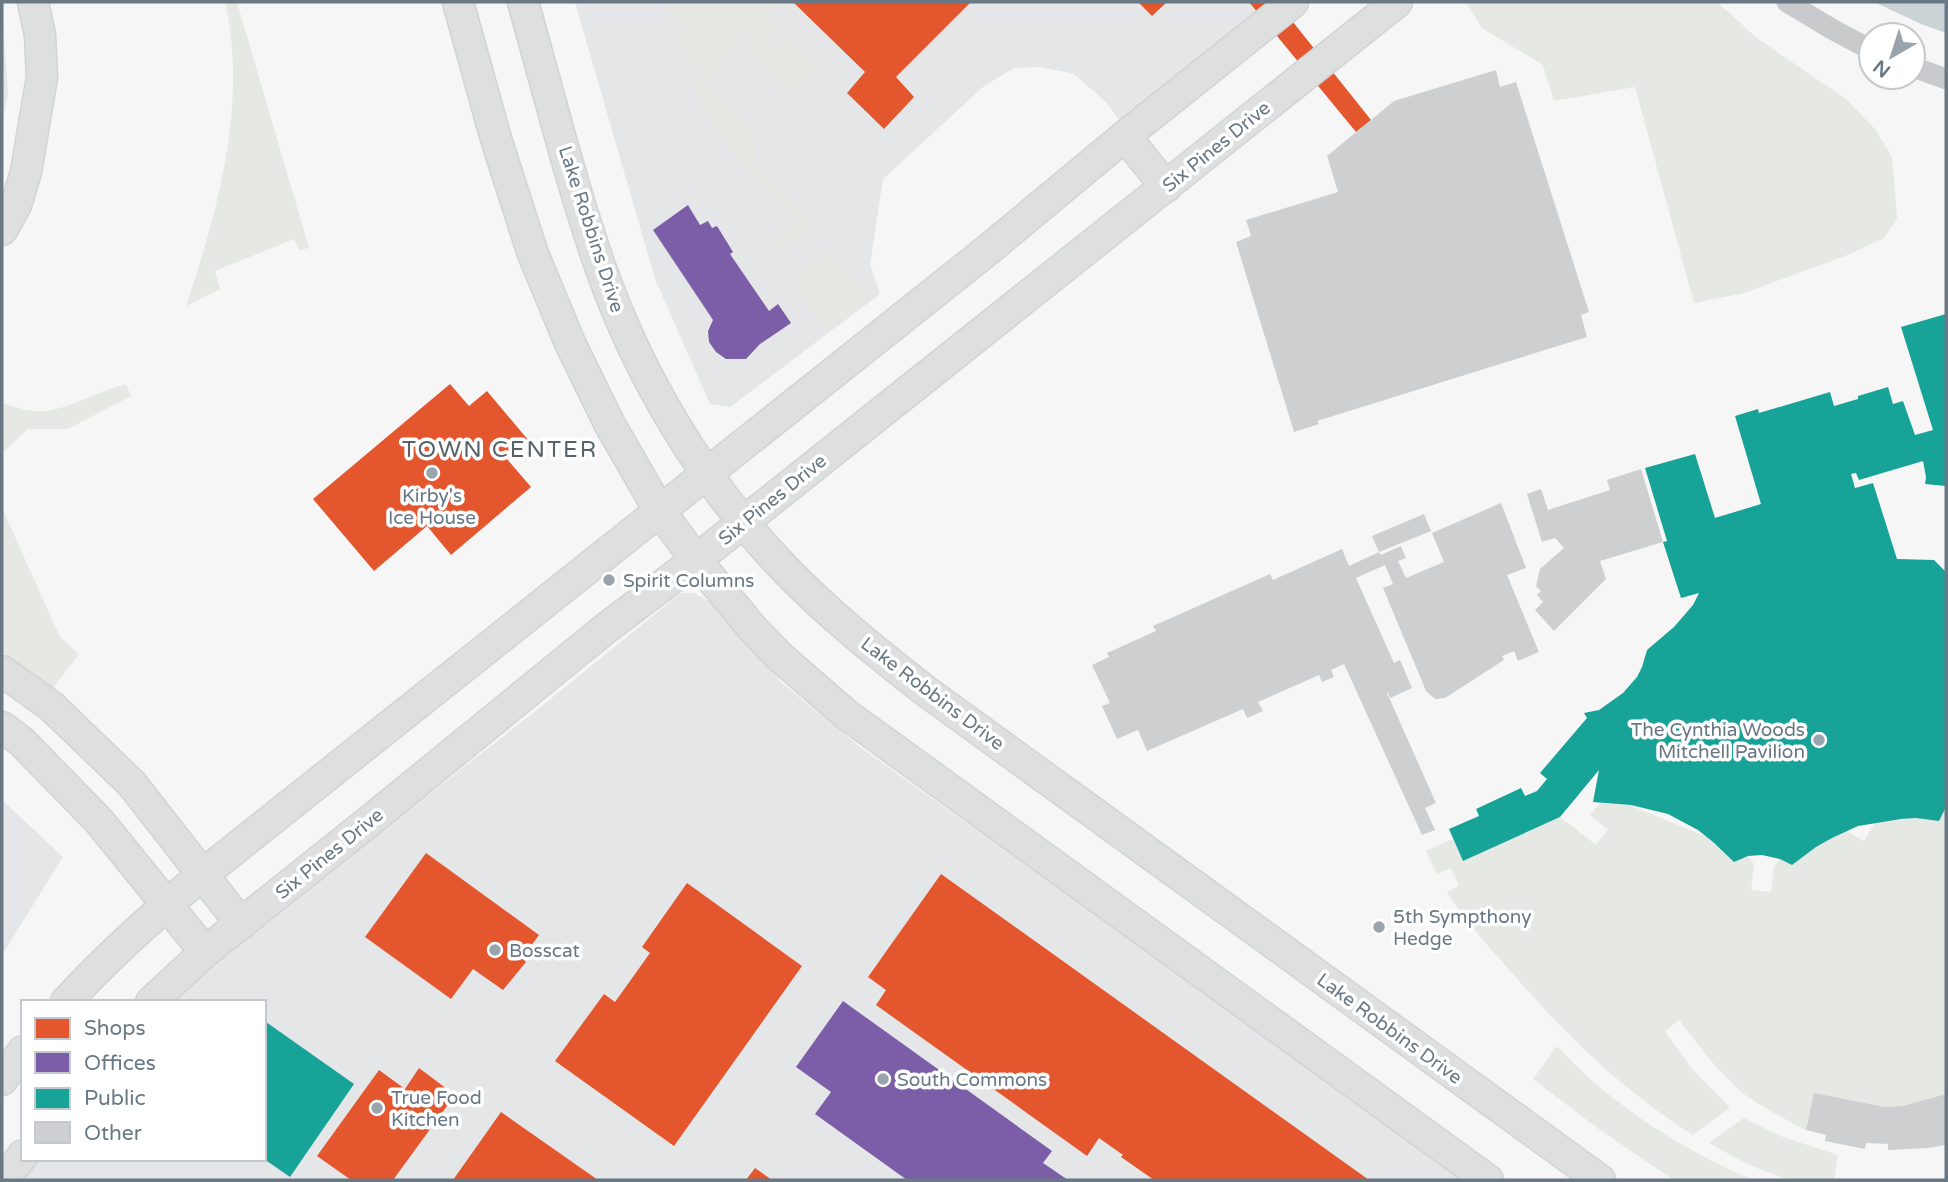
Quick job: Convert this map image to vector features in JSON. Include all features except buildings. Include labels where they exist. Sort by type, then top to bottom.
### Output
[{"type":"street","points":[[2,230],[16,205],[26,172],[42,77],[40,35],[33,2]]},
{"type":"street","points":[[457,2],[503,163],[533,254],[570,343],[609,424],[659,510],[696,560],[753,628],[780,657],[847,715],[1488,1180]]},
{"type":"street","name":"Lake Robbins Drive","points":[[523,2],[600,267],[643,367],[707,475],[784,568],[830,612],[916,684],[1600,1180]]},
{"type":"street","points":[[68,1000],[99,966],[202,875],[659,510],[707,475],[1293,2]]},
{"type":"street","name":"Six Pines Drive","points":[[154,1000],[205,952],[606,629],[1398,2]]},
{"type":"street","points":[[1787,2],[1857,42]]},
{"type":"street","points":[[1927,72],[1946,79]]},
{"type":"street","points":[[1125,136],[1166,187]]},
{"type":"street","points":[[2,671],[51,706],[132,784],[241,924]]},
{"type":"street","points":[[2,727],[21,741],[99,821],[205,952]]},
{"type":"street","points":[[2,1080],[21,1054]]},
{"type":"street","points":[[4,1180],[21,1158]]},
{"type":"shaded area","points":[[225,2],[237,2],[309,248],[299,250],[294,239],[215,271],[220,289],[186,306],[209,232],[226,156],[233,78]]},
{"type":"shaded area","points":[[575,2],[1276,2],[1123,126],[1107,103],[1074,74],[1040,67],[1014,68],[984,86],[883,179],[870,264],[880,294],[730,407],[710,404],[655,279]]},
{"type":"shaded area","points":[[667,2],[777,2],[764,17],[816,68],[794,90],[787,91],[741,42],[708,82],[750,128],[757,161],[810,224],[807,235],[778,248],[771,245],[795,219],[752,175],[715,126],[687,69]]},
{"type":"shaded area","points":[[1466,2],[1717,2],[1757,38],[1846,99],[1875,129],[1892,157],[1897,218],[1884,238],[1845,256],[1744,293],[1694,303],[1635,87],[1554,101],[1543,65],[1482,28]]},
{"type":"shaded area","points":[[1874,2],[1946,2],[1946,33],[1927,26],[1927,21],[1915,21]]},
{"type":"shaded area","points":[[2,8],[8,94],[2,124]]},
{"type":"shaded area","points":[[829,251],[869,299],[832,328],[825,326],[812,308],[808,307],[792,280],[793,276],[821,261],[819,252]]},
{"type":"shaded area","points":[[126,384],[131,396],[68,429],[28,429],[2,453],[2,403],[46,411]]},
{"type":"shaded area","points":[[2,508],[60,637],[79,654],[53,688],[2,652]]},
{"type":"shaded area","points":[[681,593],[694,593],[709,601],[782,683],[860,747],[1461,1180],[20,1180],[33,1161],[266,1161],[266,1000],[173,1000],[309,888],[542,706]]},
{"type":"shaded area","points":[[2,800],[63,857],[2,955]]},
{"type":"shaded area","points":[[1600,803],[1629,805],[1707,837],[1734,862],[1748,856],[1754,864],[1751,890],[1771,892],[1774,866],[1780,859],[1792,865],[1816,847],[1846,831],[1864,841],[1875,822],[1916,818],[1939,820],[1946,808],[1946,1094],[1903,1106],[1885,1107],[1814,1093],[1806,1130],[1744,1094],[1718,1068],[1679,1020],[1665,1031],[1692,1069],[1730,1107],[1693,1135],[1620,1081],[1555,1021],[1479,935],[1447,892],[1459,886],[1451,868],[1437,874],[1426,851],[1453,839],[1463,861],[1560,817],[1596,845],[1608,830],[1590,815]]},
{"type":"shaded area","points":[[1557,1046],[1623,1106],[1700,1154],[1753,1180],[1674,1180],[1600,1130],[1533,1079]]},
{"type":"shaded area","points":[[1744,1118],[1780,1136],[1838,1155],[1834,1180],[1804,1181],[1784,1178],[1751,1165],[1709,1143]]},
{"type":"place","name":"Kirby's Ice House","points":[[432,473]]},
{"type":"place","name":"Spirit Columns","points":[[609,580]]},
{"type":"place","name":"The Cynthia Woods Mitchell Pavilion","points":[[1819,740]]},
{"type":"place","name":"5th Sympthony Hedge","points":[[1379,927]]},
{"type":"place","name":"Bosscat","points":[[495,950]]},
{"type":"place","name":"South Commons","points":[[883,1079]]},
{"type":"place","name":"True Food Kitchen","points":[[377,1108]]},
{"type":"district","name":"TOWN CENTER","points":[[500,449]]}]
